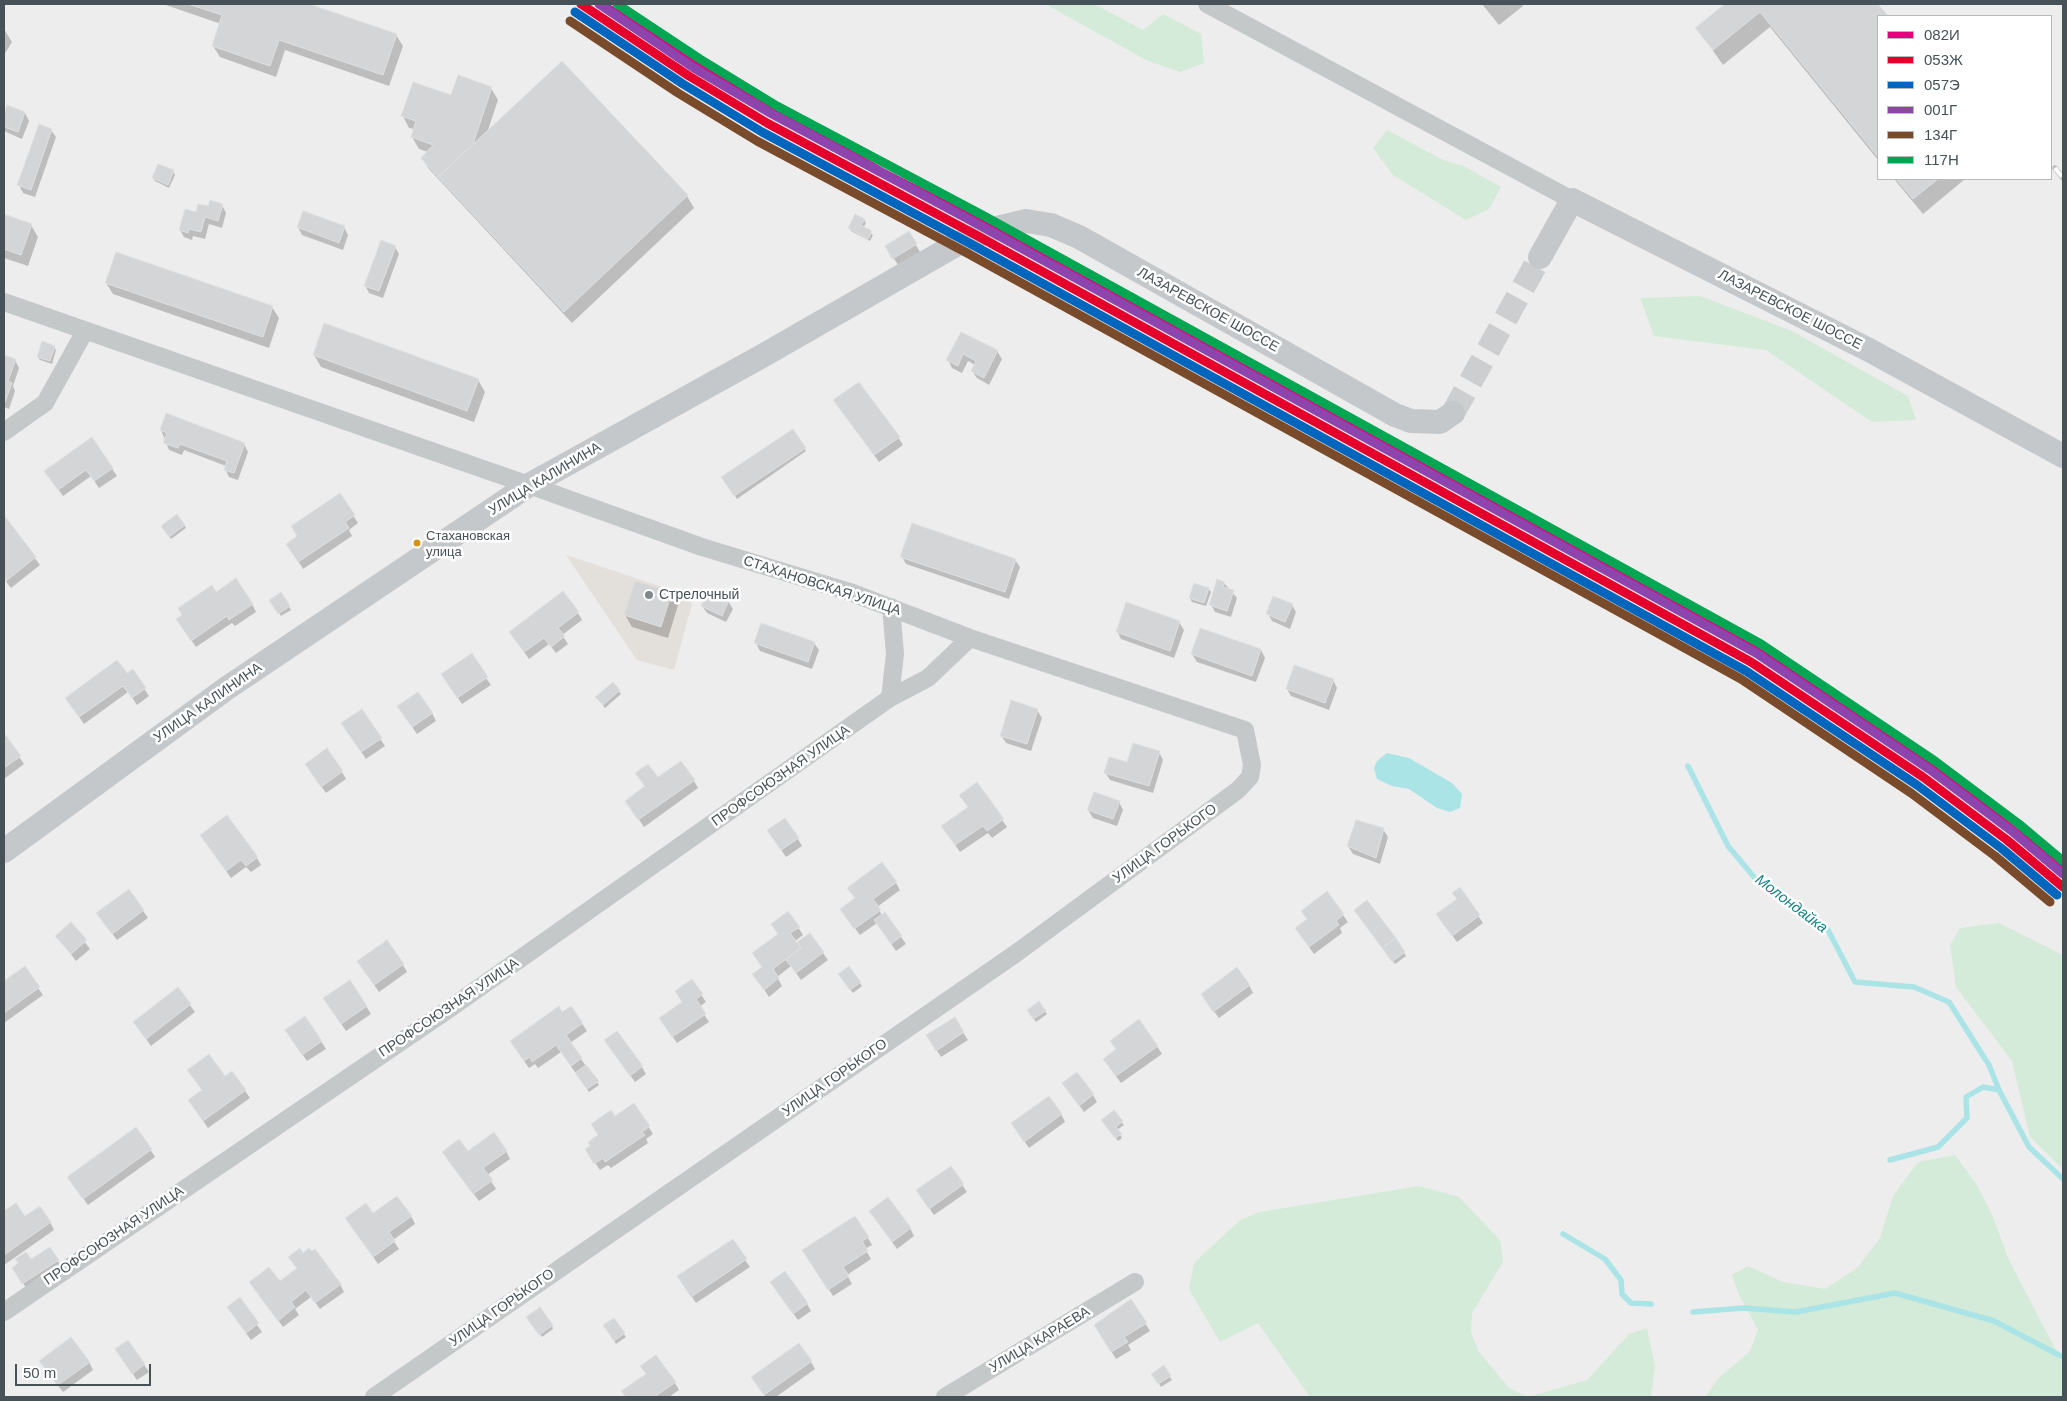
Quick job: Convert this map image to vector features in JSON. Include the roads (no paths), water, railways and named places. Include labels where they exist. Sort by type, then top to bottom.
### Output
[{"type":"street","points":[[1207,4],[1572,200],[1540,257]]},
{"type":"street","name":"ЛАЗАРЕВСКОЕ ШОССЕ","points":[[1572,200],[1869,350],[2063,456]]},
{"type":"street","name":"ЛАЗАРЕВСКОЕ ШОССЕ","points":[[959,243],[993,229],[1026,221],[1051,225],[1079,237],[1394,415],[1412,421],[1440,422],[1453,413]]},
{"type":"street","name":"УЛИЦА КАЛИНИНА","points":[[4,851],[227,688],[529,485],[755,360],[959,243]]},
{"type":"street","name":"СТАХАНОВСКАЯ УЛИЦА","points":[[4,302],[702,547],[850,592],[970,638],[1245,730]]},
{"type":"street","points":[[4,432],[45,403],[86,331]]},
{"type":"street","points":[[890,607],[895,654],[890,698]]},
{"type":"street","name":"ПРОФСОЮЗНАЯ УЛИЦА","points":[[4,1312],[449,1009],[890,698],[928,678],[970,638]]},
{"type":"street","name":"УЛИЦА ГОРЬКОГО","points":[[374,1397],[1015,954],[1238,790],[1250,777],[1252,765],[1245,730]]},
{"type":"street","name":"УЛИЦА КАРАЕВА","points":[[945,1397],[1134,1282]]},
{"type":"water","points":[[1387,753],[1409,758],[1452,783],[1462,794],[1460,808],[1450,812],[1437,808],[1409,789],[1392,786],[1377,779],[1374,768],[1377,761]]},
{"type":"waterway","name":"Молондайка","points":[[1688,766],[1728,846],[1759,883],[1827,928],[1855,982],[1914,987],[1949,1002],[1989,1065],[1999,1090],[2029,1147],[2063,1179]]},
{"type":"waterway","points":[[1890,1160],[1938,1147],[1967,1118],[1966,1097],[1983,1087],[1999,1090]]},
{"type":"waterway","points":[[1563,1234],[1605,1259],[1621,1280],[1622,1294],[1631,1303],[1651,1304]]},
{"type":"waterway","points":[[1693,1312],[1743,1308],[1796,1312],[1895,1293],[1994,1321],[2063,1357]]},
{"type":"tunnel","points":[[1453,413],[1540,257]]},
{"type":"railway","points":[[2055,168],[2063,178]]},
{"type":"place","name":"Стахановская улица","points":[[417,543]]},
{"type":"place","name":"Стрелочный","points":[[649,595]]}]
